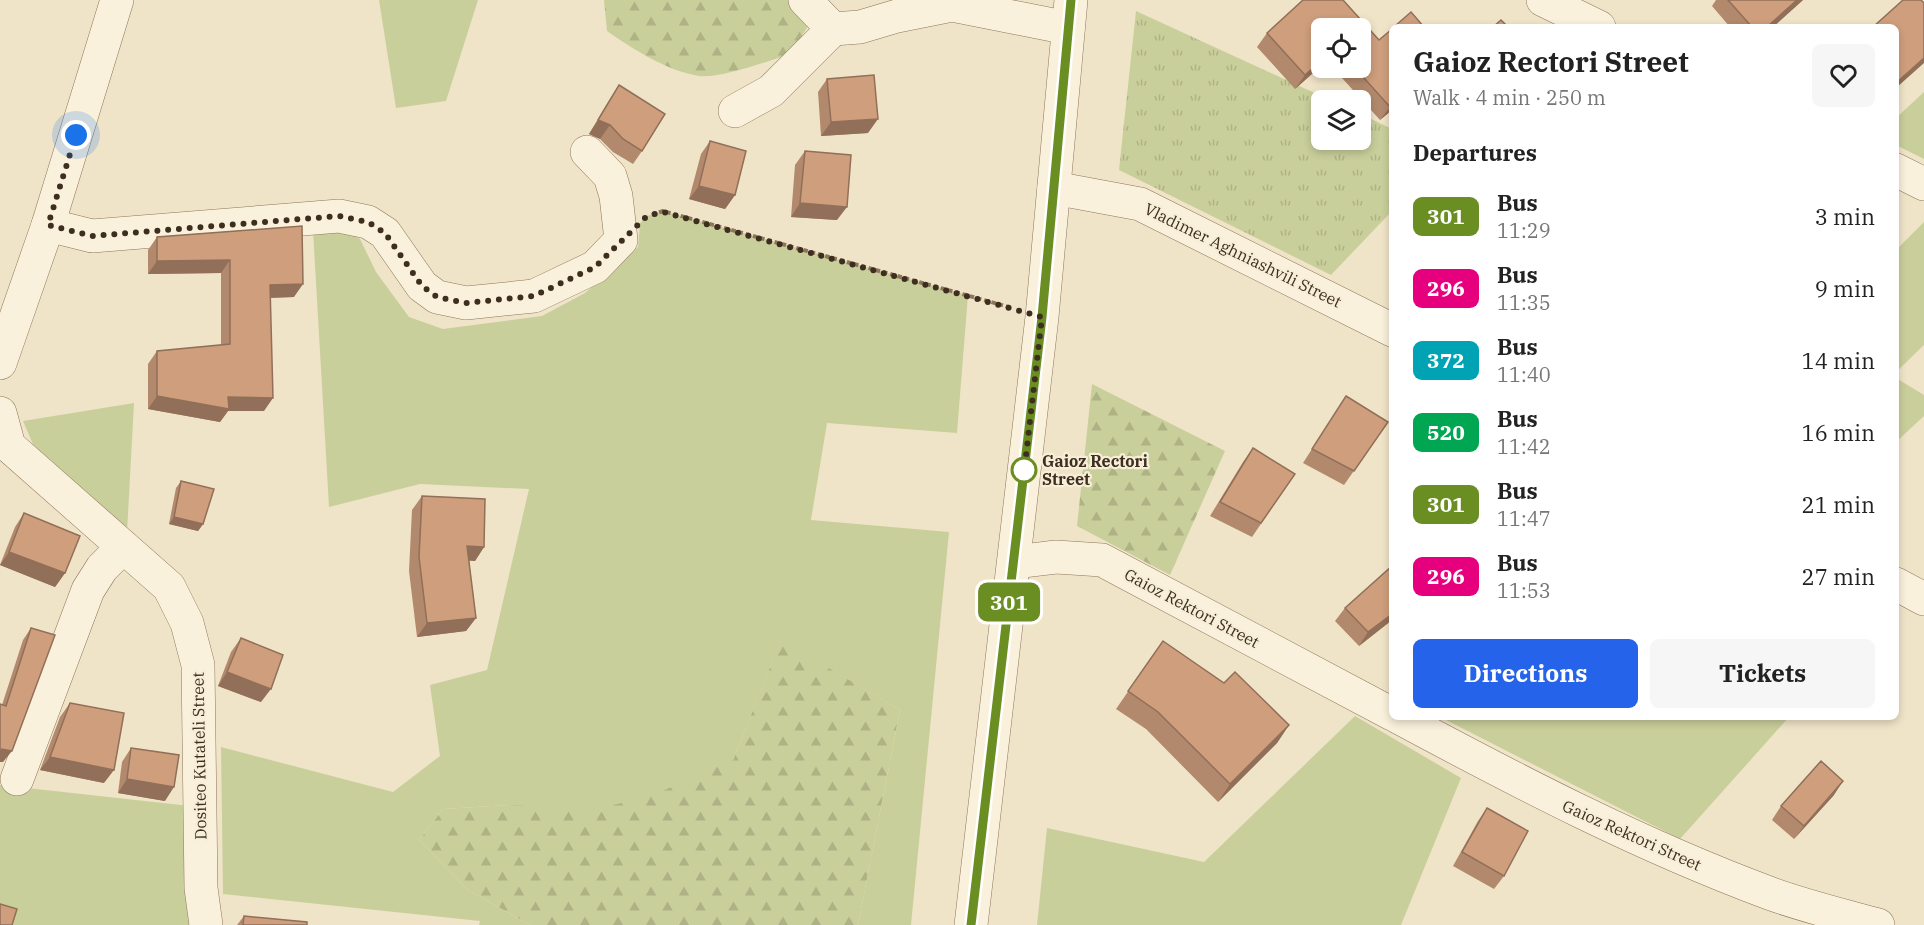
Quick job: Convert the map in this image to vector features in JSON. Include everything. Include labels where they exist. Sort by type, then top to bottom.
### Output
[{"type":"street","points":[[0,363],[48,225],[117,0]]},
{"type":"street","points":[[805,0],[833,29]]},
{"type":"street","points":[[1543,0],[1593,24]]},
{"type":"street","points":[[735,111],[771,91],[833,29],[860,27],[897,16],[952,5],[1070,14],[1042,317],[971,925]]},
{"type":"street","points":[[48,225],[92,236],[339,216],[368,222],[385,233],[422,286],[437,297],[466,303],[534,296],[595,267],[621,240],[616,196],[610,176],[587,152]]},
{"type":"street","points":[[1899,172],[1924,184]]},
{"type":"street","name":"Vladimer Aghniashvili Street","points":[[1054,188],[1140,204],[1389,328]]},
{"type":"street","name":"Dositeo Kutateli Street","points":[[0,413],[9,446],[169,586],[187,623],[198,665],[201,888],[206,925]]},
{"type":"street","points":[[17,779],[88,590],[102,568],[123,547]]},
{"type":"street","name":"Gaioz Rektori Street","points":[[1014,562],[1056,557],[1102,560],[1389,712]]},
{"type":"street","points":[[1899,586],[1924,598]]},
{"type":"street","name":"Gaioz Rektori Street","points":[[1404,720],[1547,797],[1668,851],[1770,894],[1878,925]]},
{"type":"path","points":[[621,240],[647,216],[663,212],[1042,317]]},
{"type":"green space","points":[[379,0],[478,0],[446,101],[396,108]]},
{"type":"green space","points":[[604,0],[825,0],[790,54],[744,69],[719,75],[699,76],[663,64],[639,52],[607,31]]},
{"type":"green space","points":[[1136,11],[1311,91],[1311,150],[1371,150],[1371,119],[1389,128],[1389,214],[1331,275],[1119,170]]},
{"type":"green space","points":[[1924,92],[1924,159],[1899,146],[1899,115]]},
{"type":"green space","points":[[663,211],[968,295],[957,433],[827,423],[811,520],[949,532],[911,925],[858,925],[900,710],[781,640],[733,760],[649,797],[595,809],[509,805],[443,809],[419,840],[468,890],[530,925],[479,925],[480,921],[223,894],[221,747],[393,792],[440,756],[430,685],[487,670],[529,489],[420,484],[329,507],[313,231],[346,231],[360,239],[376,272],[409,317],[443,329],[542,316],[585,293],[638,247],[640,223],[647,216]]},
{"type":"green space","points":[[1924,222],[1924,345],[1899,369],[1899,247]]},
{"type":"green space","points":[[1899,380],[1924,395],[1924,416],[1899,439]]},
{"type":"green space","points":[[1092,384],[1225,451],[1170,575],[1077,526]]},
{"type":"green space","points":[[134,403],[127,533],[38,456],[23,421]]},
{"type":"green space","points":[[781,639],[900,710],[858,925],[530,925],[468,890],[419,840],[443,809],[509,805],[733,760]]},
{"type":"green space","points":[[1355,716],[1461,778],[1401,925],[1037,925],[1047,828],[1204,862]]},
{"type":"green space","points":[[1446,720],[1786,720],[1680,839]]},
{"type":"green space","points":[[0,785],[190,806],[194,925],[0,925]]},
{"type":"building","points":[[1303,0],[1343,0],[1359,18],[1311,18],[1311,70],[1305,75],[1267,33]]},
{"type":"building","points":[[1728,0],[1797,0],[1770,24],[1749,24]]},
{"type":"building","points":[[1903,0],[1921,0],[1924,3],[1924,58],[1899,80],[1899,24],[1876,24]]},
{"type":"building","points":[[1411,12],[1421,24],[1397,24]]},
{"type":"building","points":[[1371,31],[1379,40],[1389,32],[1389,106],[1364,78],[1371,78]]},
{"type":"building","points":[[874,75],[878,119],[831,122],[827,79]]},
{"type":"building","points":[[619,85],[665,114],[642,151],[623,139],[610,125],[598,120]]},
{"type":"building","points":[[710,141],[746,151],[735,195],[699,186]]},
{"type":"building","points":[[805,151],[851,155],[847,207],[800,203]]},
{"type":"building","points":[[302,226],[303,284],[270,285],[273,398],[228,397],[229,409],[157,396],[157,351],[230,344],[230,260],[157,261],[157,237]]},
{"type":"building","points":[[1346,396],[1388,422],[1354,471],[1312,449]]},
{"type":"building","points":[[1253,448],[1295,474],[1261,523],[1220,502]]},
{"type":"building","points":[[181,481],[214,489],[203,524],[174,517]]},
{"type":"building","points":[[422,496],[485,499],[484,547],[467,546],[476,618],[427,623],[419,557]]},
{"type":"building","points":[[24,513],[80,536],[65,573],[9,552]]},
{"type":"building","points":[[1389,569],[1389,616],[1368,632],[1345,608]]},
{"type":"building","points":[[31,628],[55,635],[12,751],[2,749],[0,754],[0,704],[6,706]]},
{"type":"building","points":[[241,638],[283,655],[271,689],[227,672]]},
{"type":"building","points":[[1163,641],[1224,683],[1235,672],[1289,725],[1230,784],[1158,712],[1128,691]]},
{"type":"building","points":[[70,703],[124,713],[114,770],[50,757]]},
{"type":"building","points":[[131,748],[179,755],[174,787],[127,779]]},
{"type":"building","points":[[1821,761],[1843,781],[1804,826],[1781,806]]},
{"type":"building","points":[[1487,808],[1528,831],[1504,876],[1462,852]]},
{"type":"building","points":[[0,904],[17,909],[12,925],[0,925]]},
{"type":"building","points":[[244,916],[307,922],[307,925],[243,925]]},
{"type":"bus line","name":"301","points":[[971,925],[1042,317],[1071,0]]},
{"type":"place","name":"Gaioz Rectori Street","points":[[1024,470]]},
{"type":"route","points":[[76,135],[48,225],[92,236],[339,216],[368,222],[385,233],[422,286],[437,297],[466,303],[534,296],[595,267],[647,216],[663,212],[1042,317],[1024,473],[1024,470]]}]
